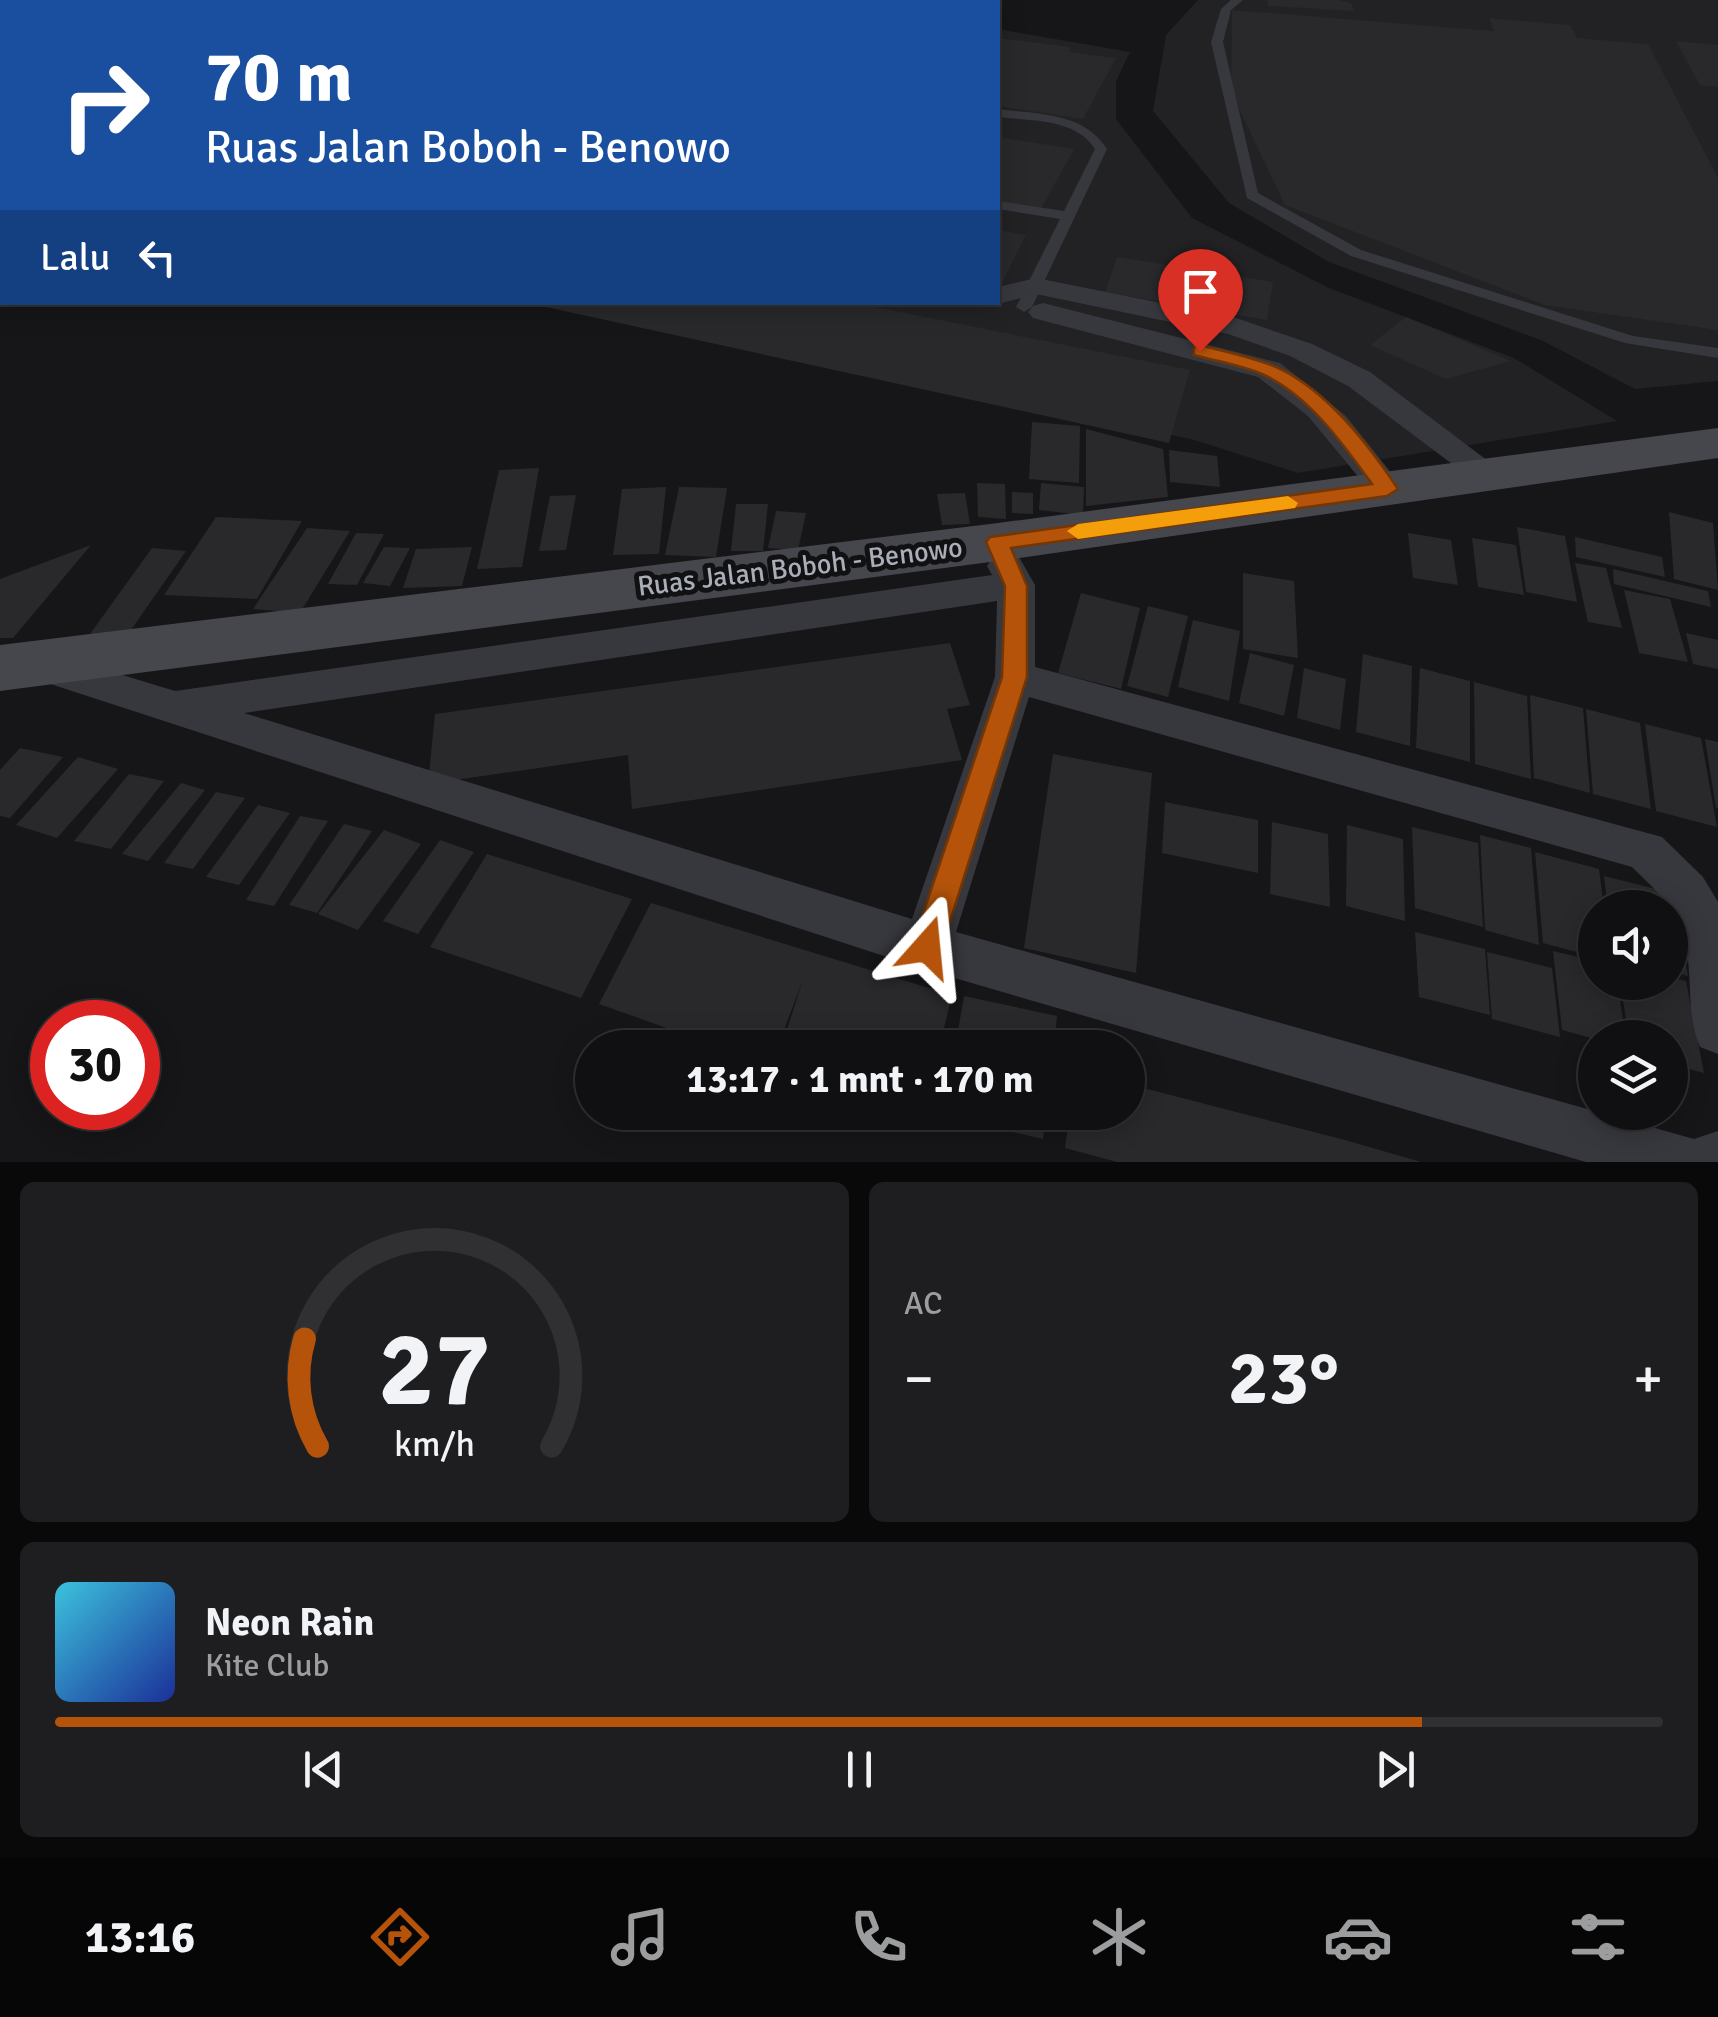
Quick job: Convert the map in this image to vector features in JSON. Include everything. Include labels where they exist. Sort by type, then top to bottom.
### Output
[{"type":"main road","name":"Ruas Jalan Boboh - Benowo","points":[[19,666],[1007,564],[1387,489],[1718,442]]},
{"type":"street","points":[[1014,297],[1236,328],[1301,350],[1359,379],[1491,476]]},
{"type":"street","points":[[1014,297],[1268,370],[1292,384],[1349,437],[1387,489]]},
{"type":"street","points":[[1268,370],[1301,350]]},
{"type":"street","points":[[172,706],[1007,564],[1014,677],[927,947]]},
{"type":"street","points":[[19,666],[172,706],[927,947],[1682,1162]]},
{"type":"street","points":[[1014,677],[1646,852],[1683,881],[1706,920],[1718,1029]]},
{"type":"street","points":[[1705,1162],[1718,1159]]},
{"type":"lane","points":[[1238,0],[1226,9],[1217,42],[1252,195],[1356,253],[1631,340],[1718,353]]},
{"type":"lane","points":[[1000,113],[1082,127],[1097,138],[1101,150],[1068,216],[1014,297]]},
{"type":"lane","points":[[1000,204],[1068,216]]},
{"type":"shaded area","points":[[1198,0],[1718,0],[1718,381],[1635,389],[1541,340],[1329,262],[1229,203],[1153,111],[1166,35]]},
{"type":"shaded area","points":[[1000,29],[1130,52],[1116,81],[1116,119],[1192,218],[1329,288],[1514,358],[1617,421],[1298,473],[1191,439],[540,305],[1000,305]]},
{"type":"building","points":[[1267,0],[1339,0],[1351,3],[1354,11],[1268,6]]},
{"type":"building","points":[[1232,10],[1494,31],[1489,18],[1570,25],[1577,38],[1648,44],[1718,178],[1718,330],[1545,305],[1285,205],[1231,92]]},
{"type":"building","points":[[1000,38],[1071,47],[1069,52],[1116,58],[1083,119],[1000,106]]},
{"type":"building","points":[[1676,41],[1718,45],[1718,87],[1700,85]]},
{"type":"building","points":[[1000,137],[1074,149],[1041,209],[1000,202]]},
{"type":"building","points":[[1000,230],[1026,235],[1000,287]]},
{"type":"building","points":[[1117,257],[1273,282],[1267,320],[1105,292]]},
{"type":"building","points":[[537,305],[865,305],[1190,370],[1169,443]]},
{"type":"building","points":[[1406,317],[1511,361],[1446,379],[1370,345]]},
{"type":"building","points":[[1032,422],[1080,426],[1079,483],[1029,479]]},
{"type":"building","points":[[1086,429],[1163,449],[1168,497],[1086,506]]},
{"type":"building","points":[[1169,450],[1217,456],[1220,487],[1170,482]]},
{"type":"building","points":[[539,468],[522,567],[477,569],[499,470]]},
{"type":"building","points":[[977,483],[1005,484],[1006,519],[978,517]]},
{"type":"building","points":[[1041,483],[1084,487],[1083,515],[1039,510]]},
{"type":"building","points":[[666,487],[659,554],[613,555],[622,489]]},
{"type":"building","points":[[679,487],[727,488],[716,557],[665,555]]},
{"type":"building","points":[[1012,492],[1033,493],[1033,514],[1012,513]]},
{"type":"building","points":[[965,493],[970,524],[942,525],[937,494]]},
{"type":"building","points":[[576,495],[566,550],[539,551],[550,496]]},
{"type":"building","points":[[736,504],[768,504],[763,551],[731,551]]},
{"type":"building","points":[[776,511],[806,513],[798,550],[768,548]]},
{"type":"building","points":[[1669,512],[1713,523],[1718,590],[1674,579]]},
{"type":"building","points":[[216,517],[302,521],[257,599],[164,595]]},
{"type":"building","points":[[1517,527],[1565,536],[1577,602],[1526,592]]},
{"type":"building","points":[[307,528],[350,531],[300,613],[253,609]]},
{"type":"building","points":[[356,533],[384,534],[357,585],[328,584]]},
{"type":"building","points":[[1408,533],[1451,540],[1458,585],[1413,578]]},
{"type":"building","points":[[1575,537],[1662,557],[1665,577],[1576,557]]},
{"type":"building","points":[[1472,538],[1516,545],[1524,595],[1478,587]]},
{"type":"building","points":[[91,545],[13,638],[0,638],[0,579]]},
{"type":"building","points":[[384,547],[410,548],[390,586],[363,583]]},
{"type":"building","points":[[472,547],[462,586],[403,588],[416,549]]},
{"type":"building","points":[[152,548],[186,551],[126,637],[90,634]]},
{"type":"building","points":[[1575,563],[1606,568],[1622,628],[1588,622]]},
{"type":"building","points":[[1613,569],[1708,591],[1711,607],[1614,584]]},
{"type":"building","points":[[1243,573],[1294,581],[1298,658],[1243,649]]},
{"type":"building","points":[[1624,590],[1670,599],[1688,662],[1639,653]]},
{"type":"building","points":[[1081,593],[1140,608],[1121,689],[1058,673]]},
{"type":"building","points":[[1148,606],[1188,616],[1168,697],[1127,686]]},
{"type":"building","points":[[1193,620],[1240,631],[1229,701],[1178,687]]},
{"type":"building","points":[[1686,633],[1718,640],[1718,669],[1693,664]]},
{"type":"building","points":[[950,643],[970,705],[947,709],[962,760],[632,809],[628,755],[428,784],[435,714]]},
{"type":"building","points":[[1250,653],[1294,665],[1284,716],[1239,703]]},
{"type":"building","points":[[1363,654],[1412,666],[1410,746],[1356,732]]},
{"type":"building","points":[[1304,668],[1346,679],[1340,730],[1297,718]]},
{"type":"building","points":[[1420,668],[1470,681],[1470,762],[1416,748]]},
{"type":"building","points":[[1474,682],[1527,696],[1531,779],[1475,764]]},
{"type":"building","points":[[1530,695],[1583,708],[1590,793],[1534,778]]},
{"type":"building","points":[[1586,709],[1640,723],[1651,809],[1593,794]]},
{"type":"building","points":[[1645,724],[1701,738],[1717,827],[1656,811]]},
{"type":"building","points":[[1705,739],[1718,742],[1718,808],[1716,808]]},
{"type":"building","points":[[20,748],[63,757],[10,818],[0,816],[0,770]]},
{"type":"building","points":[[1053,754],[1152,773],[1136,973],[1024,948]]},
{"type":"building","points":[[78,757],[118,769],[57,838],[16,825]]},
{"type":"building","points":[[129,774],[164,781],[111,849],[74,841]]},
{"type":"building","points":[[181,783],[205,790],[148,861],[122,854]]},
{"type":"building","points":[[216,792],[245,798],[193,869],[164,863]]},
{"type":"building","points":[[1165,802],[1258,820],[1258,873],[1162,853]]},
{"type":"building","points":[[258,805],[290,813],[239,885],[206,877]]},
{"type":"building","points":[[300,816],[328,821],[274,906],[246,900]]},
{"type":"building","points":[[1272,822],[1328,834],[1330,907],[1270,894]]},
{"type":"building","points":[[344,824],[372,831],[317,913],[289,905]]},
{"type":"building","points":[[1347,825],[1403,839],[1405,921],[1346,906]]},
{"type":"building","points":[[1412,827],[1478,843],[1483,927],[1415,908]]},
{"type":"building","points":[[384,830],[421,844],[358,930],[318,914]]},
{"type":"building","points":[[1480,835],[1531,848],[1539,945],[1485,930]]},
{"type":"building","points":[[440,840],[474,852],[418,934],[383,921]]},
{"type":"building","points":[[1535,852],[1599,869],[1602,890],[1578,890],[1578,952],[1543,943]]},
{"type":"building","points":[[487,854],[632,899],[581,998],[430,947]]},
{"type":"building","points":[[1604,876],[1660,890],[1606,890]]},
{"type":"building","points":[[651,903],[952,995],[943,1030],[787,1030],[803,980],[784,1030],[672,1030],[599,1004]]},
{"type":"building","points":[[1415,932],[1485,949],[1490,1015],[1419,997]]},
{"type":"building","points":[[1553,951],[1578,957],[1578,1000],[1620,1000],[1623,1020],[1578,1020],[1578,1034],[1562,1030]]},
{"type":"building","points":[[1487,952],[1552,968],[1560,1037],[1492,1019]]},
{"type":"building","points":[[1688,991],[1704,1073],[1688,1069],[1688,1020],[1626,1020],[1623,1000],[1688,1000]]},
{"type":"building","points":[[964,996],[1057,1016],[1056,1030],[958,1030]]},
{"type":"building","points":[[1145,1088],[1421,1162],[1117,1162],[1065,1148],[1068,1130],[1145,1130]]},
{"type":"building","points":[[1004,1130],[1044,1130],[1043,1139]]},
{"type":"slow traffic","points":[[1078,531],[1288,503]]},
{"type":"route","points":[[927,947],[1014,677],[1016,586],[998,542],[1387,489],[1349,437],[1292,384],[1268,370],[1200,351]]}]
